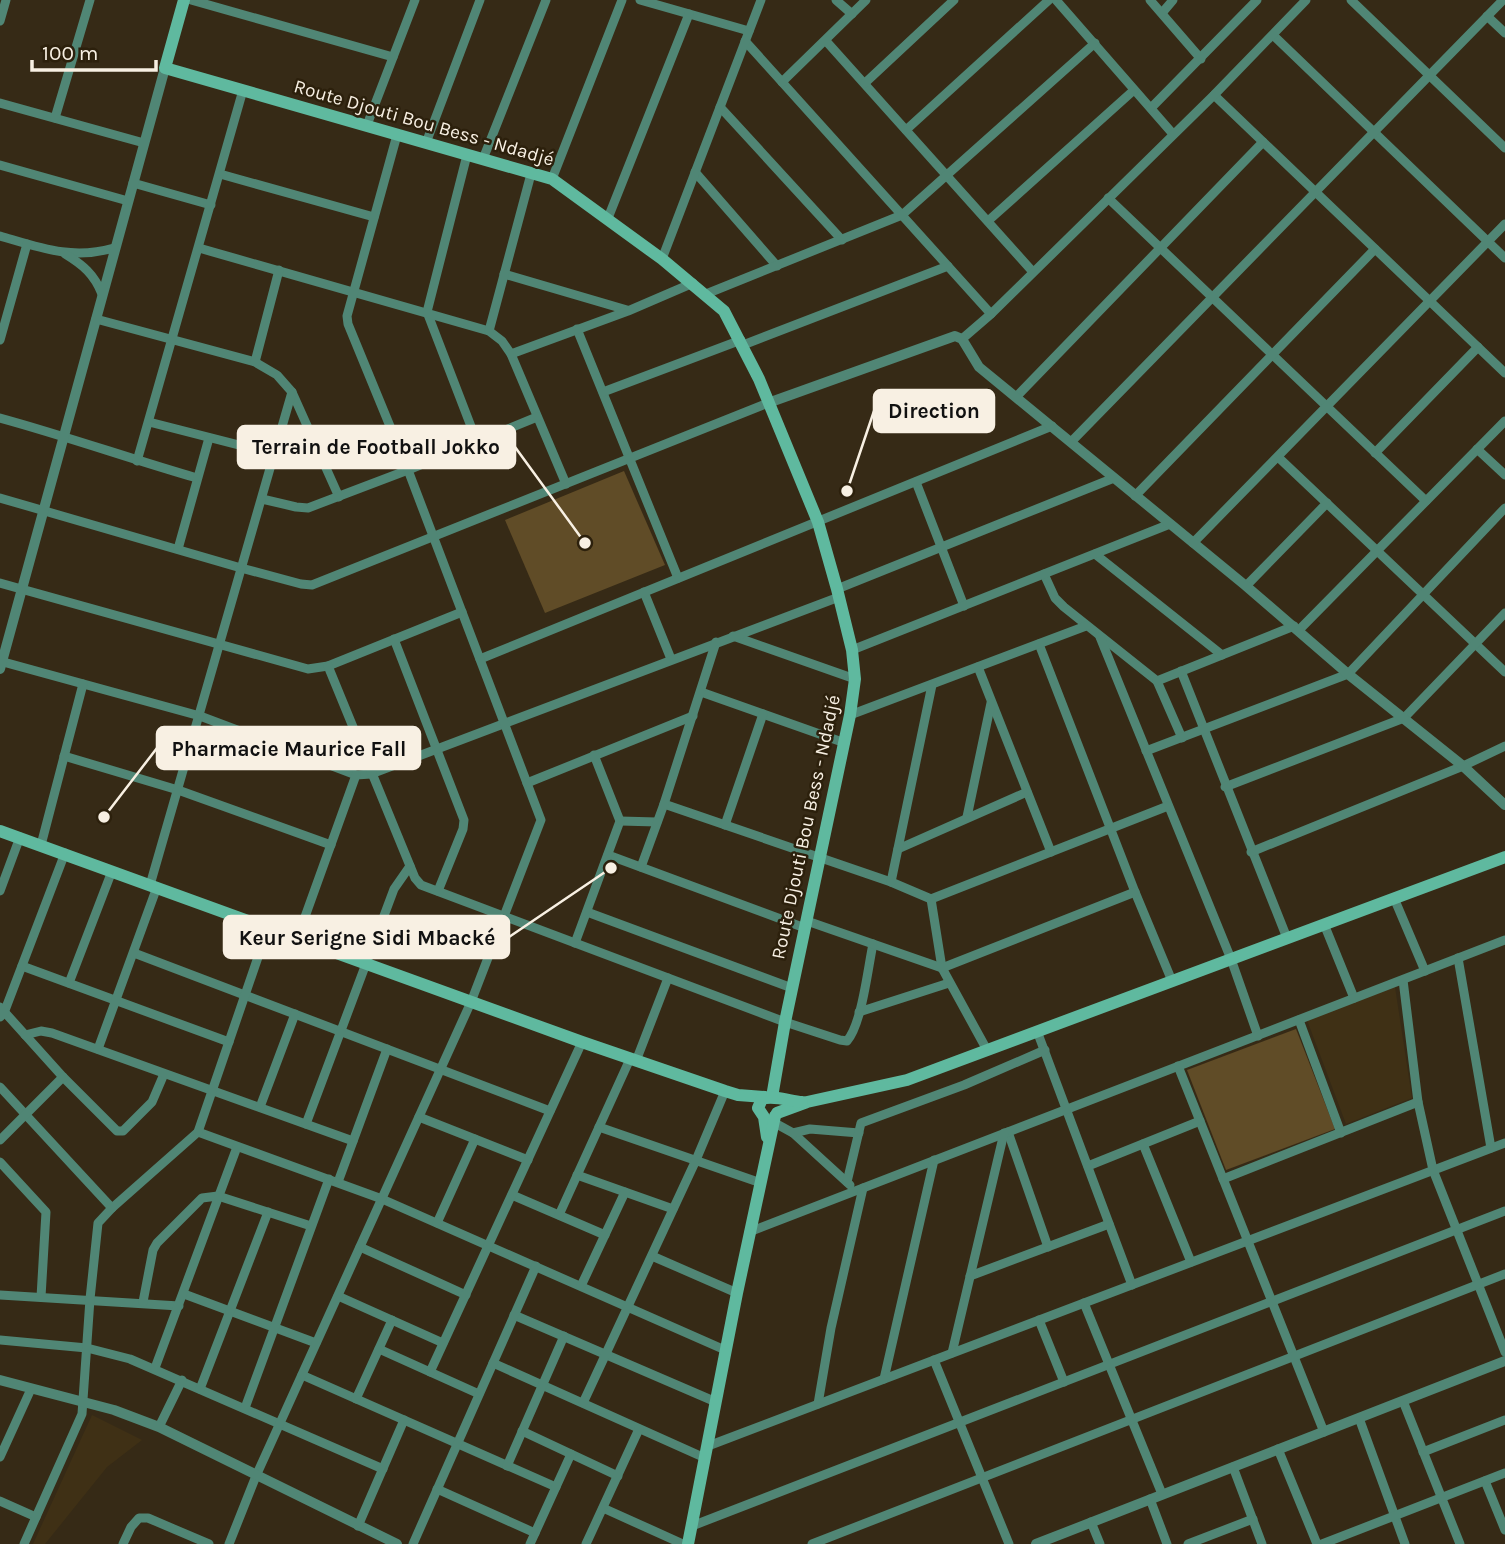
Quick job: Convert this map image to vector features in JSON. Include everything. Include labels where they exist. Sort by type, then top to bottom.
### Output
[{"type":"main road","points":[[164,68],[184,0]]},
{"type":"main road","name":"Route Djouti Bou Bess - Ndadjé","points":[[164,68],[552,179],[662,259],[724,311],[742,343],[818,522],[852,650],[855,679],[845,743],[785,1022],[761,1183],[725,1350],[692,1526],[686,1544]]},
{"type":"main road","points":[[0,831],[582,1042],[732,1093],[770,1109],[907,1080],[1505,857]]},
{"type":"street","points":[[0,21],[6,0]]},
{"type":"street","points":[[55,118],[89,0]]},
{"type":"street","points":[[191,0],[393,57]]},
{"type":"street","points":[[367,125],[415,0]]},
{"type":"street","points":[[426,143],[480,0]]},
{"type":"street","points":[[483,159],[546,0]]},
{"type":"street","points":[[552,179],[622,0]]},
{"type":"street","points":[[640,0],[689,14],[747,36],[782,82],[990,314]]},
{"type":"street","points":[[662,259],[761,0]]},
{"type":"street","points":[[836,0],[852,14]]},
{"type":"street","points":[[782,82],[866,0]]},
{"type":"street","points":[[865,83],[954,0]]},
{"type":"street","points":[[906,130],[1049,0]]},
{"type":"street","points":[[1056,0],[1173,134]]},
{"type":"street","points":[[1150,0],[1201,58]]},
{"type":"street","points":[[1162,13],[1173,0]]},
{"type":"street","points":[[1151,108],[1257,0]]},
{"type":"street","points":[[962,339],[1214,96],[1306,0]]},
{"type":"street","points":[[1351,0],[1505,148]]},
{"type":"street","points":[[1071,442],[1503,0]]},
{"type":"street","points":[[608,218],[689,14]]},
{"type":"street","points":[[1487,16],[1505,33]]},
{"type":"street","points":[[1274,36],[1505,258]]},
{"type":"street","points":[[826,41],[1033,272]]},
{"type":"street","points":[[706,294],[902,215],[1095,43]]},
{"type":"street","points":[[164,68],[1,664],[200,716],[356,775],[371,774],[733,636],[1114,478]]},
{"type":"street","points":[[137,461],[243,90]]},
{"type":"street","points":[[988,221],[1134,90]]},
{"type":"street","points":[[1214,96],[1505,373]]},
{"type":"street","points":[[0,103],[144,143]]},
{"type":"street","points":[[720,107],[842,240]]},
{"type":"street","points":[[229,1544],[279,1423],[471,1002],[541,820],[408,470],[348,324],[347,316],[397,135]]},
{"type":"street","points":[[1016,397],[1263,142]]},
{"type":"street","points":[[467,155],[427,312],[477,442]]},
{"type":"street","points":[[0,165],[128,201]]},
{"type":"street","points":[[695,172],[777,266]]},
{"type":"street","points":[[489,331],[531,173]]},
{"type":"street","points":[[220,174],[374,217]]},
{"type":"street","points":[[133,183],[211,205]]},
{"type":"street","points":[[1108,198],[1426,501]]},
{"type":"street","points":[[1193,543],[1505,224]]},
{"type":"street","points":[[0,236],[63,253],[84,254],[114,247]]},
{"type":"street","points":[[0,340],[27,244]]},
{"type":"street","points":[[200,248],[489,331],[502,341],[511,354],[566,484]]},
{"type":"street","points":[[1135,496],[1375,249]]},
{"type":"street","points":[[63,253],[92,274],[102,294]]},
{"type":"street","points":[[603,392],[947,266]]},
{"type":"street","points":[[255,362],[279,270]]},
{"type":"street","points":[[504,274],[628,311]]},
{"type":"street","points":[[511,354],[628,311],[693,283]]},
{"type":"street","points":[[96,318],[255,362],[277,375],[292,392],[339,497]]},
{"type":"street","points":[[577,328],[678,578]]},
{"type":"street","points":[[0,498],[241,568],[312,585],[768,403],[955,336],[962,339],[979,367],[1246,586],[1348,674],[1463,766],[1505,805]]},
{"type":"street","points":[[1375,453],[1478,347]]},
{"type":"street","points":[[98,1049],[134,953],[292,392]]},
{"type":"street","points":[[262,499],[302,508],[339,497],[537,417]]},
{"type":"street","points":[[0,418],[197,478]]},
{"type":"street","points":[[1157,681],[1296,628],[1377,551],[1505,421]]},
{"type":"street","points":[[149,422],[274,454]]},
{"type":"street","points":[[480,659],[1052,426]]},
{"type":"street","points":[[178,549],[209,438]]},
{"type":"street","points":[[1477,449],[1505,475]]},
{"type":"street","points":[[1278,457],[1505,672]]},
{"type":"street","points":[[916,482],[964,606]]},
{"type":"street","points":[[1246,586],[1327,503]]},
{"type":"street","points":[[1146,751],[1348,674],[1505,508]]},
{"type":"street","points":[[852,650],[1170,524]]},
{"type":"street","points":[[1095,554],[1222,655]]},
{"type":"street","points":[[1044,574],[1055,598],[1086,626],[1157,681],[1182,738]]},
{"type":"street","points":[[0,583],[298,668],[328,666],[462,612]]},
{"type":"street","points":[[644,592],[671,659]]},
{"type":"street","points":[[1226,787],[1404,718],[1505,613]]},
{"type":"street","points":[[850,715],[1086,626]]},
{"type":"street","points":[[733,636],[855,679]]},
{"type":"street","points":[[1100,637],[1231,959],[1258,1036]]},
{"type":"street","points":[[394,639],[464,820],[463,829],[438,891]]},
{"type":"street","points":[[641,867],[716,642]]},
{"type":"street","points":[[1039,644],[1172,981]]},
{"type":"street","points":[[328,666],[417,882],[785,1022],[847,1041],[851,1037],[859,1012],[873,944]]},
{"type":"street","points":[[978,667],[1051,852]]},
{"type":"street","points":[[1181,671],[1287,938]]},
{"type":"street","points":[[41,845],[83,684]]},
{"type":"street","points":[[891,883],[932,685]]},
{"type":"street","points":[[701,692],[845,743]]},
{"type":"street","points":[[967,817],[991,701]]},
{"type":"street","points":[[725,825],[763,714]]},
{"type":"street","points":[[527,782],[693,716]]},
{"type":"street","points":[[1251,852],[1463,766],[1505,746]]},
{"type":"street","points":[[575,943],[620,821],[594,755]]},
{"type":"street","points":[[64,756],[178,790],[331,845]]},
{"type":"street","points":[[297,939],[356,775]]},
{"type":"street","points":[[898,849],[1027,792]]},
{"type":"street","points":[[664,804],[931,899],[1168,806]]},
{"type":"street","points":[[620,821],[657,822]]},
{"type":"street","points":[[0,891],[20,837]]},
{"type":"street","points":[[65,853],[2,1012],[117,1131],[123,1131],[152,1102],[164,1074]]},
{"type":"street","points":[[608,855],[942,968],[1135,892]]},
{"type":"street","points":[[306,1124],[397,882],[410,866]]},
{"type":"street","points":[[69,983],[112,871]]},
{"type":"street","points":[[1394,898],[1425,971]]},
{"type":"street","points":[[931,899],[942,968],[987,1050]]},
{"type":"street","points":[[587,912],[792,988]]},
{"type":"street","points":[[1324,924],[1354,998]]},
{"type":"street","points":[[24,1544],[79,1425],[98,1223],[198,1132],[268,928]]},
{"type":"street","points":[[749,1232],[1505,940]]},
{"type":"street","points":[[134,953],[550,1111]]},
{"type":"street","points":[[1458,958],[1491,1148]]},
{"type":"street","points":[[22,966],[229,1042]]},
{"type":"street","points":[[559,1215],[633,1060],[668,978]]},
{"type":"street","points":[[1403,980],[1418,1102],[1433,1170],[1505,1352]]},
{"type":"street","points":[[859,1012],[949,983]]},
{"type":"street","points":[[260,1107],[295,1014]]},
{"type":"street","points":[[1299,1020],[1340,1133]]},
{"type":"street","points":[[25,1035],[41,1031],[98,1049],[353,1141]]},
{"type":"street","points":[[1037,1031],[1132,1285]]},
{"type":"street","points":[[430,1372],[582,1042]]},
{"type":"street","points":[[245,1408],[311,1226],[353,1141],[387,1049]]},
{"type":"street","points":[[847,1182],[864,1122],[964,1085],[1045,1050]]},
{"type":"street","points":[[1178,1066],[1324,1432]]},
{"type":"street","points":[[0,1140],[63,1077]]},
{"type":"street","points":[[0,1087],[112,1208]]},
{"type":"street","points":[[583,1404],[696,1160],[732,1093]]},
{"type":"street","points":[[1223,1179],[1418,1102]]},
{"type":"street","points":[[770,1109],[847,1182],[860,1189]]},
{"type":"street","points":[[419,1117],[528,1160]]},
{"type":"street","points":[[1088,1166],[1200,1121]]},
{"type":"street","points":[[599,1127],[761,1183]]},
{"type":"street","points":[[793,1133],[810,1129],[859,1133]]},
{"type":"street","points":[[198,1132],[382,1199],[725,1350]]},
{"type":"street","points":[[1006,1133],[1048,1247]]},
{"type":"street","points":[[952,1353],[1006,1133]]},
{"type":"street","points":[[438,1223],[475,1139]]},
{"type":"street","points":[[493,1363],[639,1429],[706,1452],[818,1404],[1505,1143]]},
{"type":"street","points":[[1143,1144],[1191,1262]]},
{"type":"street","points":[[155,1368],[237,1147]]},
{"type":"street","points":[[884,1379],[934,1160]]},
{"type":"street","points":[[0,1163],[46,1212],[41,1297]]},
{"type":"street","points":[[577,1175],[673,1209]]},
{"type":"street","points":[[818,1404],[860,1189]]},
{"type":"street","points":[[581,1286],[625,1192]]},
{"type":"street","points":[[512,1195],[605,1235]]},
{"type":"street","points":[[143,1303],[153,1250],[202,1198],[218,1196],[311,1226]]},
{"type":"street","points":[[692,1526],[1505,1211]]},
{"type":"street","points":[[200,1389],[268,1212]]},
{"type":"street","points":[[970,1276],[1110,1224]]},
{"type":"street","points":[[360,1247],[466,1295]]},
{"type":"street","points":[[652,1256],[737,1293]]},
{"type":"street","points":[[413,1544],[536,1266]]},
{"type":"street","points":[[812,1544],[1505,1274]]},
{"type":"street","points":[[184,1294],[316,1343]]},
{"type":"street","points":[[0,1295],[179,1306]]},
{"type":"street","points":[[338,1296],[443,1343]]},
{"type":"street","points":[[1084,1303],[1162,1494]]},
{"type":"street","points":[[514,1315],[716,1402]]},
{"type":"street","points":[[356,1399],[392,1320]]},
{"type":"street","points":[[1039,1320],[1064,1382]]},
{"type":"street","points":[[507,1466],[564,1336]]},
{"type":"street","points":[[0,1340],[111,1353],[155,1368],[383,1469]]},
{"type":"street","points":[[379,1349],[479,1394]]},
{"type":"street","points":[[934,1360],[1009,1544]]},
{"type":"street","points":[[1036,1544],[1505,1361]]},
{"type":"street","points":[[302,1375],[555,1487]]},
{"type":"street","points":[[0,1380],[114,1410],[159,1427],[397,1544]]},
{"type":"street","points":[[159,1427],[182,1380]]},
{"type":"street","points":[[0,1457],[4,1438],[31,1388]]},
{"type":"street","points":[[1403,1401],[1461,1544]]},
{"type":"street","points":[[1359,1418],[1405,1544]]},
{"type":"street","points":[[358,1526],[404,1420]]},
{"type":"street","points":[[1423,1452],[1505,1420]]},
{"type":"street","points":[[586,1544],[639,1429]]},
{"type":"street","points":[[523,1431],[618,1476]]},
{"type":"street","points":[[1278,1450],[1320,1544],[1505,1473]]},
{"type":"street","points":[[530,1544],[571,1454]]},
{"type":"street","points":[[1233,1467],[1262,1544]]},
{"type":"street","points":[[1485,1481],[1505,1530]]},
{"type":"street","points":[[437,1489],[535,1532]]},
{"type":"street","points":[[1150,1499],[1167,1544]]},
{"type":"street","points":[[0,1500],[36,1517]]},
{"type":"street","points":[[603,1508],[686,1544]]},
{"type":"street","points":[[123,1544],[139,1518],[148,1518],[209,1544]]},
{"type":"street","points":[[1188,1544],[1253,1520]]},
{"type":"street","points":[[1091,1522],[1100,1544]]},
{"type":"shaded area","points":[[624,471],[665,565],[545,613],[505,520]]},
{"type":"shaded area","points":[[1395,987],[1412,1098],[1346,1124],[1307,1020]]},
{"type":"shaded area","points":[[1296,1029],[1335,1129],[1226,1170],[1187,1070]]},
{"type":"shaded area","points":[[92,1415],[142,1440],[107,1467],[45,1544],[33,1544]]},
{"type":"place","name":"Direction","points":[[847,491]]},
{"type":"place","name":"Terrain de Football Jokko","points":[[585,543]]},
{"type":"place","name":"Pharmacie Maurice Fall","points":[[104,817]]},
{"type":"place","name":"Keur Serigne Sidi Mbacké","points":[[611,868]]}]
